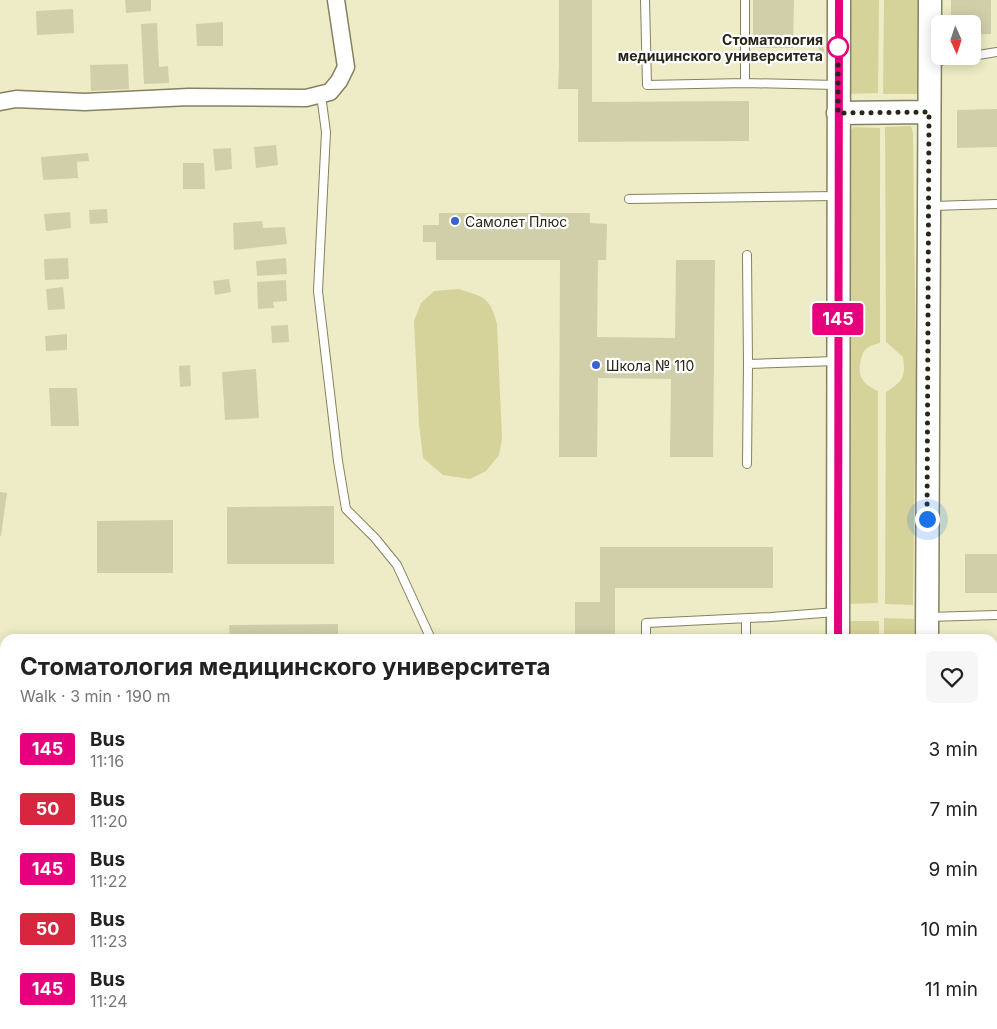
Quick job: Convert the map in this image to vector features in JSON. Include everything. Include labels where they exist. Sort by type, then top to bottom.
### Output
[{"type":"main road","points":[[838,634],[839,0]]},
{"type":"main road","points":[[927,634],[930,0]]},
{"type":"main road","points":[[838,113],[929,112]]},
{"type":"street","points":[[0,102],[16,99],[84,102],[189,97],[306,98],[326,94],[339,81],[346,67],[336,0]]},
{"type":"lane","points":[[645,0],[647,84],[745,83],[838,85]]},
{"type":"lane","points":[[745,0],[745,83]]},
{"type":"lane","points":[[981,54],[997,52]]},
{"type":"lane","points":[[326,94],[326,132],[318,291],[338,461],[346,508],[375,538],[397,565],[429,634]]},
{"type":"lane","points":[[629,199],[838,196]]},
{"type":"lane","points":[[930,206],[997,204]]},
{"type":"lane","points":[[746,255],[747,464]]},
{"type":"lane","points":[[748,364],[838,362]]},
{"type":"lane","points":[[646,634],[646,623],[746,619],[838,612]]},
{"type":"lane","points":[[926,617],[997,615]]},
{"type":"lane","points":[[746,619],[746,634]]},
{"type":"shaded area","points":[[846,0],[879,0],[878,93],[846,94]]},
{"type":"shaded area","points":[[884,0],[920,0],[921,94],[883,94]]},
{"type":"shaded area","points":[[911,126],[913,133],[916,371],[913,605],[885,604],[886,392],[900,381],[904,369],[903,357],[886,342],[885,127]]},
{"type":"shaded area","points":[[854,127],[880,128],[880,343],[867,348],[860,364],[860,374],[863,381],[878,391],[878,603],[849,604],[849,131]]},
{"type":"shaded area","points":[[459,289],[485,299],[492,308],[497,324],[502,439],[499,455],[486,471],[470,479],[443,475],[423,458],[419,424],[414,321],[421,303],[434,291]]},
{"type":"shaded area","points":[[884,618],[914,619],[914,634],[884,634]]},
{"type":"shaded area","points":[[847,621],[879,621],[879,634],[847,634]]},
{"type":"building","points":[[125,0],[151,0],[151,11],[126,13]]},
{"type":"building","points":[[559,0],[592,0],[592,102],[749,101],[749,141],[578,142],[578,89],[558,89]]},
{"type":"building","points":[[753,0],[794,0],[793,48],[753,48]]},
{"type":"building","points":[[951,0],[991,0],[991,34],[981,34],[981,15],[951,15]]},
{"type":"building","points":[[73,9],[74,33],[37,35],[36,11]]},
{"type":"building","points":[[223,22],[223,46],[197,46],[196,24]]},
{"type":"building","points":[[157,23],[159,67],[168,66],[169,83],[144,84],[141,24]]},
{"type":"building","points":[[823,37],[824,55],[819,56],[818,38]]},
{"type":"building","points":[[128,64],[129,89],[91,91],[90,65]]},
{"type":"building","points":[[997,109],[997,147],[957,148],[957,110]]},
{"type":"building","points":[[276,145],[278,165],[256,168],[254,147]]},
{"type":"building","points":[[231,148],[232,169],[215,171],[213,149]]},
{"type":"building","points":[[88,153],[89,161],[77,162],[78,178],[43,180],[41,157]]},
{"type":"building","points":[[183,163],[204,163],[205,189],[183,189]]},
{"type":"building","points":[[107,209],[108,223],[90,224],[89,210]]},
{"type":"building","points":[[70,212],[71,228],[46,231],[44,214]]},
{"type":"building","points":[[439,213],[590,213],[590,223],[607,224],[606,260],[598,260],[597,337],[675,338],[676,260],[715,260],[713,457],[670,457],[671,379],[598,378],[597,457],[559,457],[560,260],[436,260],[436,242],[423,242],[423,225],[439,225]]},
{"type":"building","points":[[262,221],[263,228],[285,227],[287,244],[234,250],[233,223]]},
{"type":"building","points":[[68,258],[69,279],[45,280],[44,259]]},
{"type":"building","points":[[286,258],[287,274],[257,276],[256,261]]},
{"type":"building","points":[[229,279],[231,292],[215,295],[213,281]]},
{"type":"building","points":[[286,280],[287,301],[273,302],[274,308],[258,309],[257,282]]},
{"type":"building","points":[[63,287],[65,309],[48,310],[46,289]]},
{"type":"building","points":[[288,325],[289,342],[272,343],[271,326]]},
{"type":"building","points":[[67,334],[67,350],[46,351],[45,336]]},
{"type":"building","points":[[190,365],[191,386],[180,387],[179,366]]},
{"type":"building","points":[[256,369],[259,418],[225,420],[222,372]]},
{"type":"building","points":[[49,388],[77,388],[79,426],[51,426]]},
{"type":"building","points":[[0,492],[7,493],[1,536],[0,536]]},
{"type":"building","points":[[334,506],[334,564],[227,564],[227,507]]},
{"type":"building","points":[[173,520],[173,573],[97,573],[97,521]]},
{"type":"building","points":[[600,547],[773,547],[773,588],[615,588],[615,634],[575,634],[575,602],[600,602]]},
{"type":"building","points":[[965,554],[997,554],[997,593],[965,593]]},
{"type":"building","points":[[338,624],[338,634],[230,634],[229,625]]},
{"type":"bus line","name":"145","points":[[838,634],[839,0]]},
{"type":"place","name":"Стоматология медицинского университета","points":[[838,47]]},
{"type":"place","name":"Самолет Плюс","points":[[455,221]]},
{"type":"place","name":"Школа № 110","points":[[596,365]]},
{"type":"route","points":[[838,47],[838,113],[929,112],[927,519]]}]
